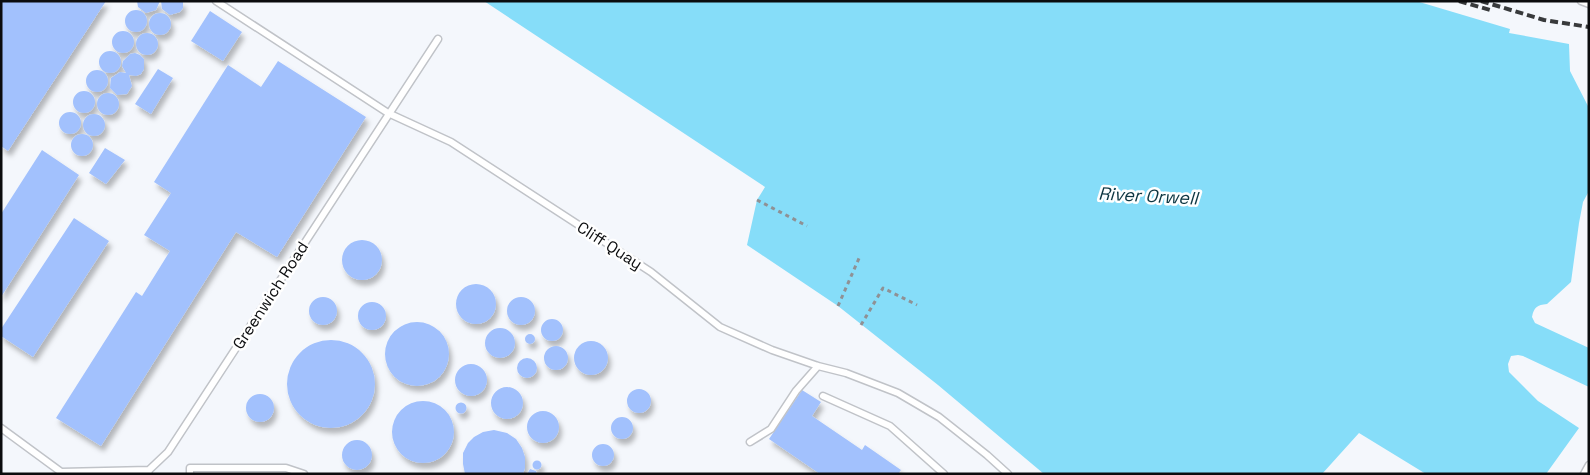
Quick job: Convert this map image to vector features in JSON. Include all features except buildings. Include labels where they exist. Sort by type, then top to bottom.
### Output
[{"type":"lane","name":"Cliff Quay","points":[[216,1],[388,114],[452,142],[651,272],[720,327],[772,350],[818,366],[846,373],[898,392],[939,417],[1008,474]]},
{"type":"lane","points":[[1581,1],[1589,4]]},
{"type":"lane","name":"Greenwich Road","points":[[148,472],[168,452],[438,38]]},
{"type":"lane","points":[[750,442],[771,429],[796,391],[818,366]]},
{"type":"lane","points":[[822,396],[890,426],[944,474]]},
{"type":"lane","points":[[1,428],[61,472],[148,472]]},
{"type":"lane","points":[[1584,474],[1589,465]]},
{"type":"lane","points":[[190,474],[190,468],[216,467],[286,468],[304,474]]},
{"type":"path","points":[[757,200],[807,226]]},
{"type":"path","points":[[838,306],[860,256]]},
{"type":"path","points":[[861,325],[883,288],[918,305]]},
{"type":"water","name":"River Orwell","points":[[484,1],[1416,1],[1510,29],[1509,33],[1569,44],[1570,71],[1589,108],[1589,191],[1583,202],[1571,282],[1547,304],[1536,307],[1532,317],[1535,323],[1589,348],[1589,387],[1523,356],[1511,356],[1508,364],[1509,372],[1538,401],[1579,428],[1546,474],[1426,474],[1359,433],[1322,474],[1044,474],[938,385],[838,306],[747,245],[757,200],[765,187]]},
{"type":"railway","points":[[1459,1],[1490,10]]},
{"type":"railway","points":[[1481,1],[1544,20],[1589,27]]}]
